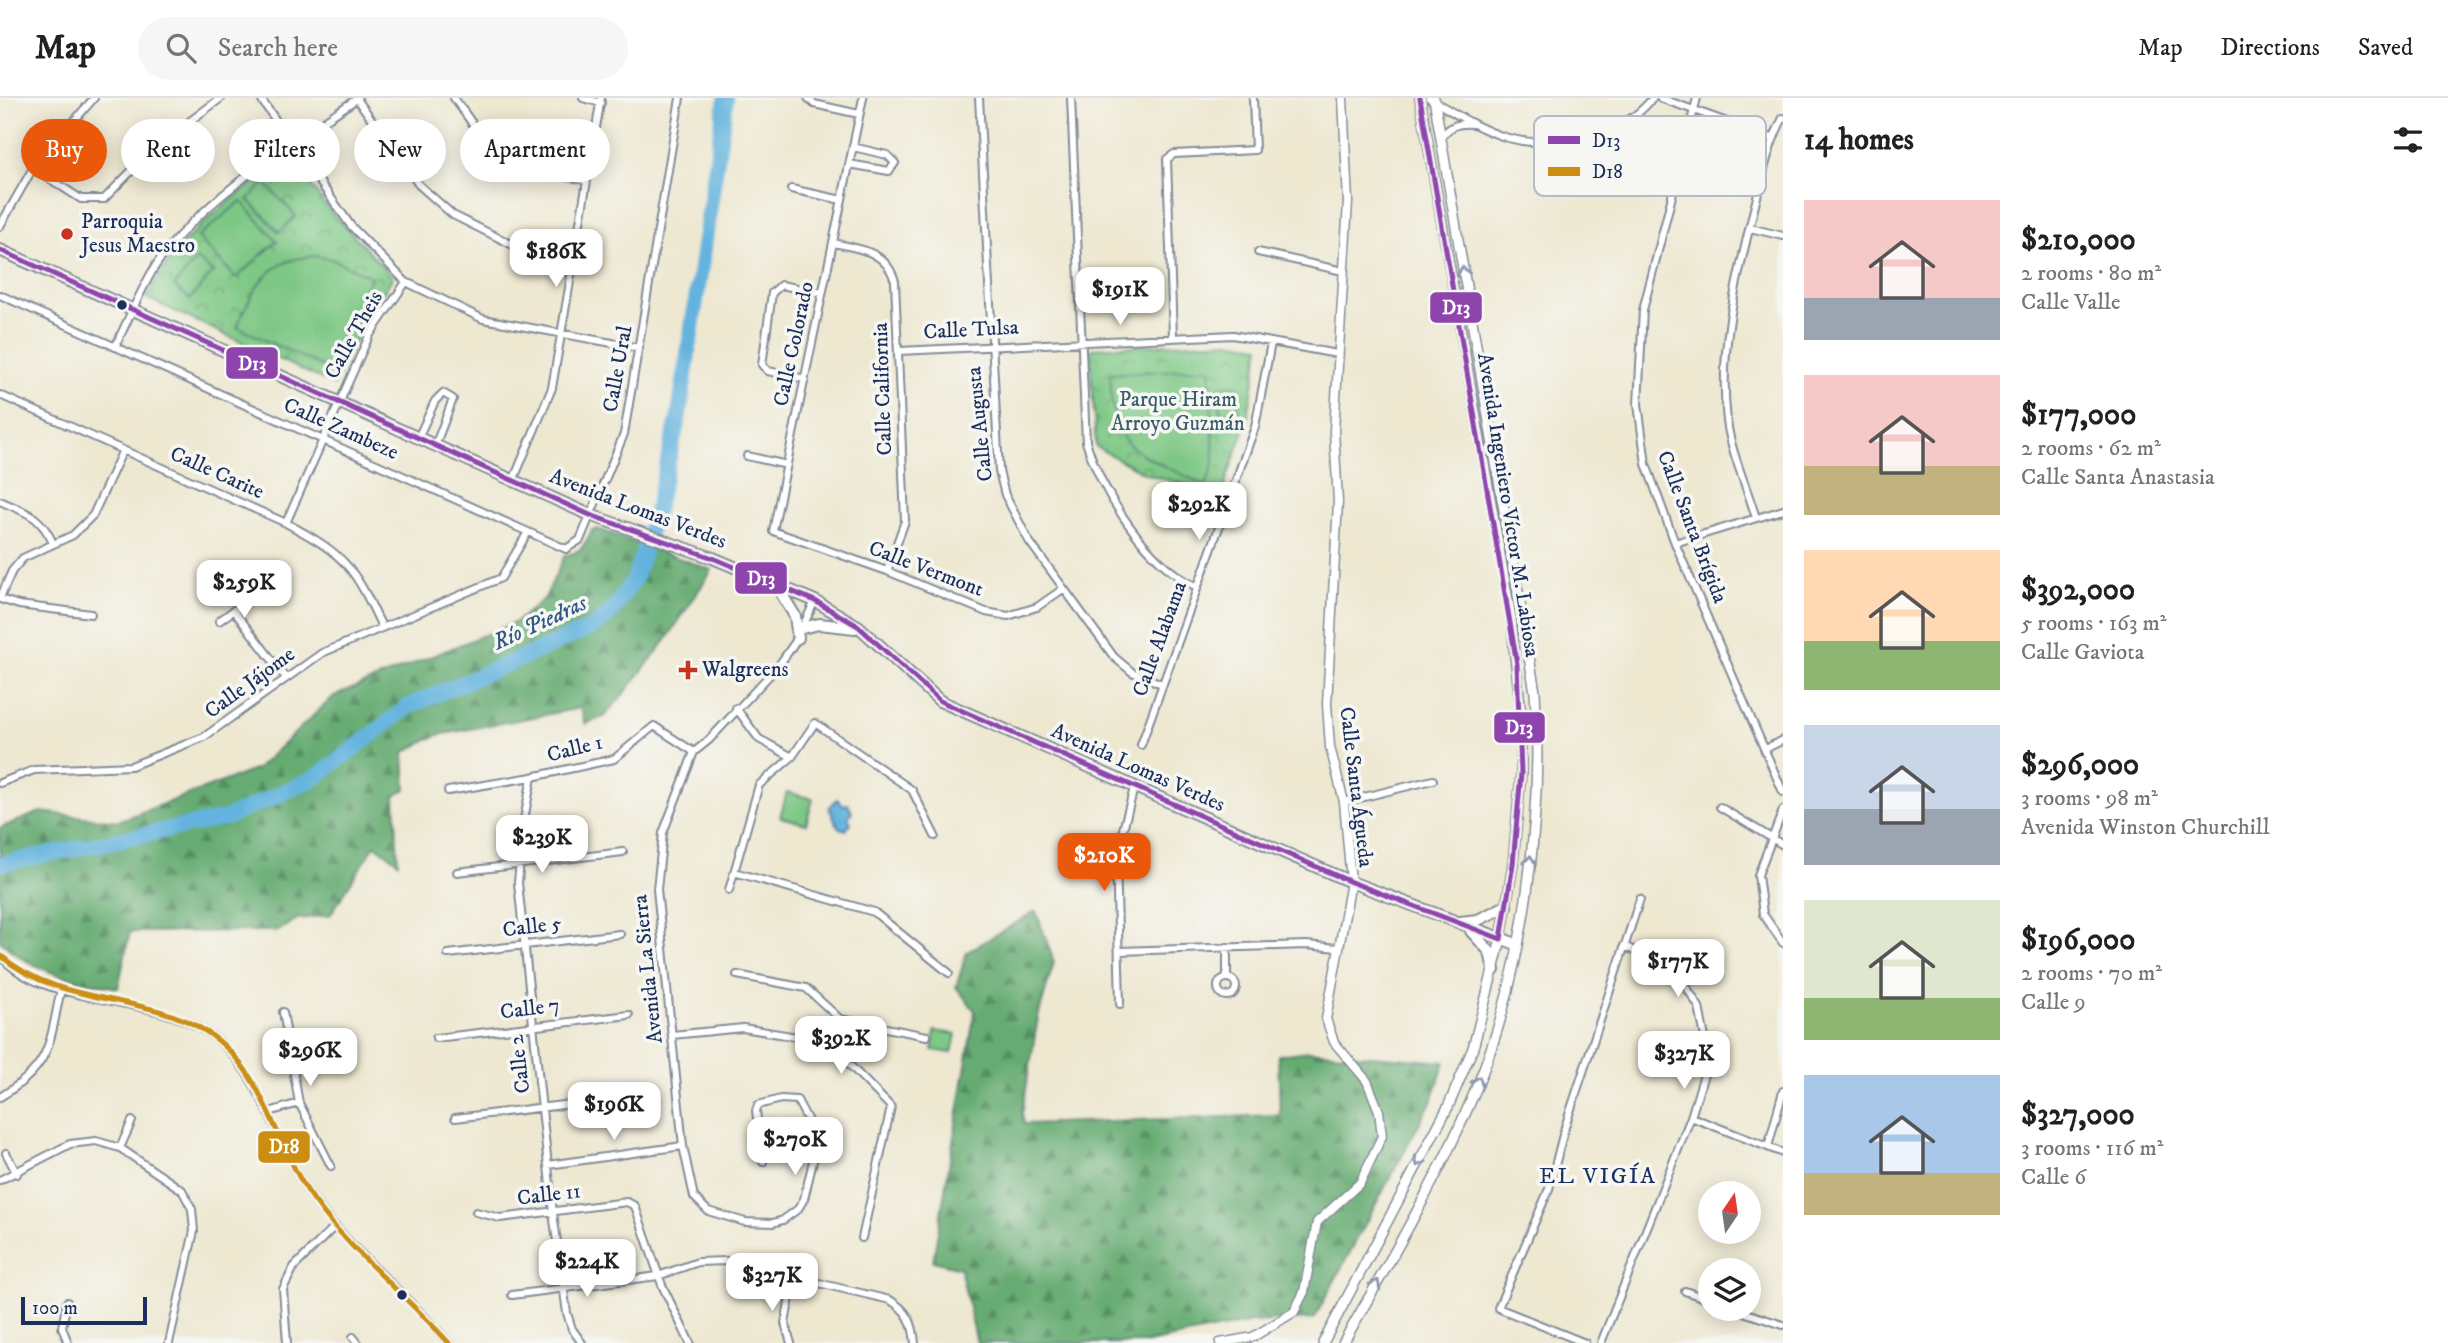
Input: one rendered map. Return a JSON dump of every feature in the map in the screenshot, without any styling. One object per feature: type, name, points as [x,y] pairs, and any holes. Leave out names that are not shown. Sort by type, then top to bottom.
[{"type":"main road","name":"Avenida Ingeniero Víctor M. Labiosa","points":[[1323,1343],[1461,1081],[1501,939],[1521,773],[1517,664],[1420,98]]},
{"type":"main road","name":"Avenida Ingeniero Víctor M. Labiosa","points":[[1343,1343],[1424,1193],[1478,1083],[1509,979],[1528,885],[1536,794],[1538,741],[1535,692],[1441,138],[1432,99]]},
{"type":"main road","name":"Avenida Lomas Verdes","points":[[0,250],[590,515],[686,548],[815,601],[863,630],[940,701],[1351,882],[1516,944]]},
{"type":"main road","points":[[774,583],[791,605],[800,633],[839,625],[863,630]]},
{"type":"main road","points":[[1460,923],[1478,920],[1506,906]]},
{"type":"main road","points":[[1460,923],[1483,941],[1490,952],[1494,970]]},
{"type":"street","points":[[76,119],[94,98]]},
{"type":"street","points":[[54,182],[81,200],[104,199],[154,148],[221,98]]},
{"type":"street","points":[[260,98],[275,119]]},
{"type":"street","points":[[327,119],[357,98],[419,185],[453,215],[519,248],[574,259]]},
{"type":"street","points":[[454,98],[469,119]]},
{"type":"street","points":[[583,98],[601,100],[598,119]]},
{"type":"street","name":"Calle Ural","points":[[584,530],[624,434],[680,98]]},
{"type":"street","points":[[808,98],[814,104],[859,114]]},
{"type":"street","name":"Calle Colorado","points":[[773,531],[863,98]]},
{"type":"street","name":"Calle Augusta","points":[[979,98],[990,346],[999,471],[1005,495],[1029,541],[1114,657],[1132,673],[1162,684]]},
{"type":"street","points":[[1071,98],[1086,442],[1096,473],[1153,556],[1176,578],[1197,587]]},
{"type":"street","points":[[1173,338],[1167,159],[1174,154],[1255,150],[1253,98]]},
{"type":"street","name":"Calle Santa Águeda","points":[[1220,1343],[1253,1337],[1294,1312],[1304,1292],[1317,1222],[1360,1183],[1382,1136],[1379,1111],[1367,1081],[1334,1042],[1326,1019],[1351,882],[1344,802],[1331,747],[1327,704],[1338,502],[1334,430],[1337,354],[1349,202],[1343,98]]},
{"type":"street","points":[[1637,116],[1653,98]]},
{"type":"street","points":[[1660,98],[1711,116]]},
{"type":"street","name":"Calle Santa Brígida","points":[[1690,116],[1697,98]]},
{"type":"street","points":[[1432,99],[1473,124],[1516,142],[1534,142]]},
{"type":"street","points":[[1766,163],[1772,138],[1783,118]]},
{"type":"street","points":[[1441,138],[1448,128],[1458,124],[1473,124]]},
{"type":"street","points":[[1766,136],[1772,138]]},
{"type":"street","points":[[849,164],[888,171],[895,163],[887,155],[853,147]]},
{"type":"street","points":[[0,226],[25,182]]},
{"type":"street","points":[[116,347],[156,265],[192,221],[243,182]]},
{"type":"street","points":[[319,182],[351,226],[406,282],[483,319],[562,336],[639,348]]},
{"type":"street","points":[[513,481],[552,388],[587,182]]},
{"type":"street","points":[[790,189],[842,200]]},
{"type":"street","name":"Calle Santa Brígida","points":[[1671,196],[1643,310],[1638,404],[1646,464],[1675,543],[1783,792]]},
{"type":"street","points":[[1756,518],[1727,424],[1723,373],[1726,340],[1758,196]]},
{"type":"street","points":[[1750,228],[1783,236]]},
{"type":"street","name":"Calle California","points":[[833,243],[875,253],[891,267],[895,281],[905,521],[887,571]]},
{"type":"street","points":[[1258,253],[1343,271]]},
{"type":"street","name":"Calle Theis","points":[[286,523],[369,336],[406,282]]},
{"type":"street","points":[[805,379],[768,371],[762,365],[772,293],[781,285],[822,293]]},
{"type":"street","name":"Calle Zambeze","points":[[0,295],[566,549],[580,540],[584,530]]},
{"type":"street","name":"Calle Tulsa","points":[[899,351],[1233,335],[1337,354]]},
{"type":"street","name":"Calle Alabama","points":[[1141,745],[1255,427],[1271,343]]},
{"type":"street","points":[[418,438],[435,401],[443,393],[449,394],[453,399],[452,407],[435,446]]},
{"type":"street","name":"Calle Carite","points":[[0,394],[286,523],[326,544],[360,579],[382,627]]},
{"type":"street","points":[[91,614],[19,605],[0,598],[12,571],[23,558],[73,535],[93,515],[123,450]]},
{"type":"street","points":[[747,456],[786,465]]},
{"type":"street","points":[[0,501],[34,516],[44,524],[52,543]]},
{"type":"street","points":[[1675,543],[1783,510]]},
{"type":"street","name":"Calle Vermont","points":[[773,531],[887,571],[986,612],[1008,616],[1037,607],[1063,589]]},
{"type":"street","name":"Calle Jájome","points":[[0,783],[34,770],[131,766],[153,760],[204,737],[322,653],[501,578],[528,532]]},
{"type":"street","points":[[219,621],[252,597]]},
{"type":"street","name":"Avenida La Sierra","points":[[763,1162],[756,1111],[758,1105],[781,1099],[797,1100],[818,1140],[804,1199],[792,1215],[773,1223],[761,1223],[708,1211],[694,1197],[683,1146],[657,888],[663,833],[694,752],[709,740],[779,665],[800,633],[815,601]]},
{"type":"street","points":[[234,611],[286,678]]},
{"type":"street","points":[[736,708],[759,739],[792,757]]},
{"type":"street","points":[[729,890],[759,785],[792,757],[815,723],[912,790],[935,836]]},
{"type":"street","name":"Calle 1","points":[[448,791],[532,777],[614,759],[654,726],[694,752]]},
{"type":"street","points":[[1765,749],[1783,740]]},
{"type":"street","name":"Calle 2","points":[[532,777],[519,864],[523,946],[563,1288],[572,1329],[582,1343]]},
{"type":"street","points":[[1344,802],[1433,780]]},
{"type":"street","points":[[1120,1004],[1116,856],[1134,788]]},
{"type":"street","points":[[1720,807],[1783,845]]},
{"type":"street","points":[[1783,810],[1758,875],[1763,914],[1783,943]]},
{"type":"street","points":[[457,872],[623,852]]},
{"type":"street","points":[[734,872],[874,912],[949,974]]},
{"type":"street","points":[[1585,1343],[1498,1308],[1549,1189],[1565,1127],[1640,899]]},
{"type":"street","name":"Calle 5","points":[[448,954],[621,934]]},
{"type":"street","points":[[1120,951],[1306,945],[1338,948]]},
{"type":"street","points":[[1601,1343],[1691,1117],[1709,1058],[1699,1007],[1682,980],[1664,965],[1624,946]]},
{"type":"street","points":[[1227,947],[1227,978]]},
{"type":"street","points":[[1,960],[31,979],[61,989],[168,1013],[196,1025],[238,1061],[269,1112],[304,1185],[335,1227],[449,1343]]},
{"type":"street","points":[[737,975],[806,988],[840,1019],[927,1036]]},
{"type":"street","points":[[0,1097],[39,1069],[48,1048],[61,989]]},
{"type":"street","points":[[283,1012],[299,1103],[331,1166]]},
{"type":"street","name":"Calle 7","points":[[436,1038],[629,1015]]},
{"type":"street","points":[[832,1047],[840,1019]]},
{"type":"street","points":[[672,1035],[743,1028],[810,1039],[832,1047],[891,1107],[862,1238]]},
{"type":"street","points":[[1768,1147],[1783,1091]]},
{"type":"street","points":[[454,1118],[638,1096]]},
{"type":"street","points":[[269,1112],[299,1103]]},
{"type":"street","points":[[1691,1117],[1783,1153]]},
{"type":"street","points":[[120,1148],[132,1121]]},
{"type":"street","points":[[0,1180],[17,1174],[70,1144],[96,1141],[120,1148],[183,1190],[192,1209],[194,1231],[169,1343]]},
{"type":"street","points":[[548,1165],[683,1146]]},
{"type":"street","points":[[6,1153],[17,1174]]},
{"type":"street","name":"Calle 11","points":[[476,1212],[500,1218],[627,1202],[639,1212],[658,1276]]},
{"type":"street","points":[[287,1343],[283,1289],[294,1267],[335,1227]]},
{"type":"street","points":[[512,1295],[658,1276],[709,1260],[726,1261],[890,1300],[901,1307],[913,1323],[915,1343]]},
{"type":"street","points":[[658,1276],[690,1343]]},
{"type":"street","points":[[791,1343],[785,1323],[794,1277]]},
{"type":"street","points":[[1685,1291],[1698,1296]]},
{"type":"street","points":[[67,1302],[62,1327],[68,1343]]},
{"type":"street","points":[[1761,1318],[1783,1325]]},
{"type":"green space","points":[[254,182],[309,182],[325,205],[393,277],[363,324],[334,385],[146,298],[175,253],[228,202]]},
{"type":"green space","points":[[265,183],[296,216],[279,232],[248,199]]},
{"type":"green space","points":[[241,201],[277,241],[236,278],[198,237]]},
{"type":"green space","points":[[316,256],[334,260],[371,277],[332,366],[325,368],[237,327],[264,277],[285,263]]},
{"type":"green space","points":[[197,259],[213,272],[190,299],[174,286]]},
{"type":"green space","name":"Parque Hiram Arroyo Guzmán","points":[[1229,341],[1260,346],[1247,422],[1221,495],[1144,473],[1096,447],[1090,352],[1094,348]]},
{"type":"green space","points":[[1210,368],[1214,462],[1206,486],[1150,459],[1124,439],[1115,416],[1110,374]]},
{"type":"green space","points":[[1219,386],[1237,386],[1239,419],[1221,420]]},
{"type":"green space","points":[[598,529],[712,570],[667,639],[604,717],[585,724],[581,708],[438,735],[404,752],[406,789],[395,796],[398,862],[375,845],[330,915],[297,919],[278,931],[130,932],[118,988],[55,974],[27,961],[0,941],[0,828],[40,812],[118,821],[257,769],[334,696],[516,622],[545,598],[565,555],[579,550],[592,530]]},
{"type":"green space","points":[[787,792],[813,799],[806,824],[780,817]]},
{"type":"green space","points":[[1036,911],[1054,962],[1038,1017],[1022,1113],[1024,1124],[1280,1115],[1278,1055],[1308,1051],[1445,1062],[1433,1098],[1314,1319],[1252,1322],[1147,1343],[977,1343],[960,1268],[933,1261],[975,1011],[956,987],[967,952]]},
{"type":"green space","points":[[935,1031],[956,1034],[952,1053],[932,1050]]},
{"type":"water","points":[[837,799],[843,805],[848,804],[852,812],[848,817],[851,823],[846,830],[839,828],[829,808]]},
{"type":"waterway","name":"Río Piedras","points":[[0,864],[226,818],[315,778],[409,706],[591,628],[609,615],[635,578],[657,507],[679,415],[726,98]]},
{"type":"transit line","name":"D13","points":[[1420,98],[1517,664],[1521,773],[1513,864],[1501,939]]},
{"type":"transit line","name":"D13","points":[[0,250],[590,515],[713,558],[815,601],[858,626],[940,701],[1351,882],[1501,939]]},
{"type":"transit line","name":"D18","points":[[0,955],[26,973],[53,985],[168,1014],[194,1025],[219,1041],[234,1056],[258,1091],[295,1169],[320,1209],[355,1249],[449,1343]]},
{"type":"place","name":"Parroquia Jesus Maestro","points":[[67,234]]},
{"type":"place","name":"Walgreens","points":[[688,670]]},
{"type":"district","name":"EL VIGÍA","points":[[1598,1176]]}]
